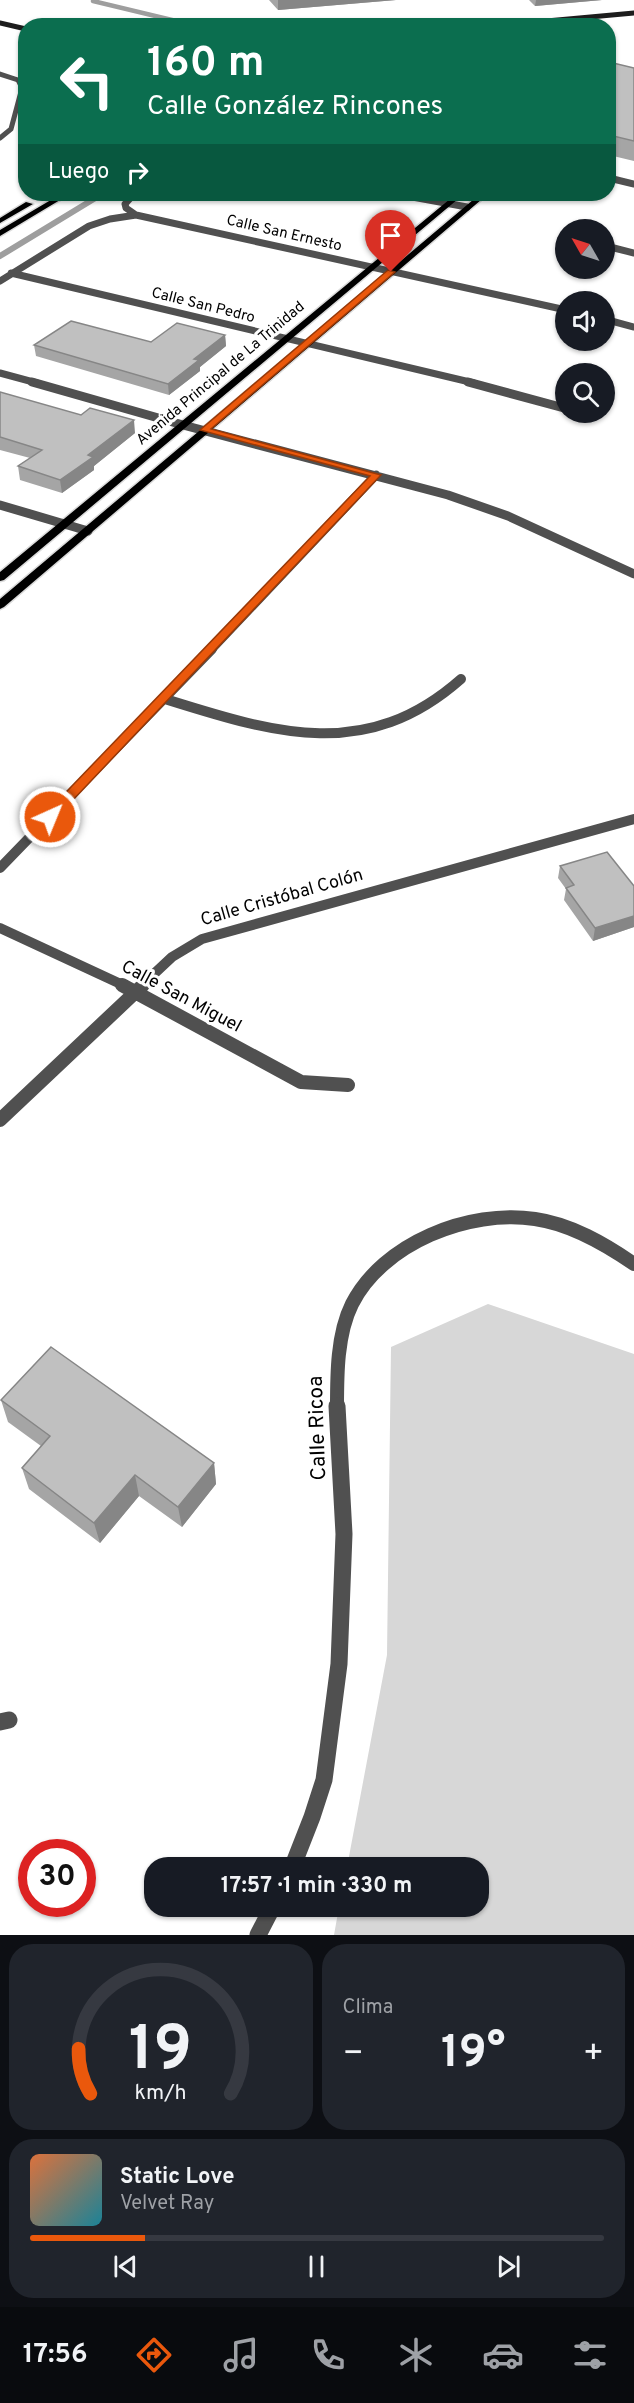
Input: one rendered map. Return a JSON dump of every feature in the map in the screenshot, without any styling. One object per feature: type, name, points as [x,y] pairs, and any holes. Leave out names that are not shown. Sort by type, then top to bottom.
[{"type":"main road","points":[[579,18],[634,13]]},
{"type":"main road","points":[[0,23],[18,27]]},
{"type":"main road","points":[[0,221],[34,201]]},
{"type":"main road","points":[[0,234],[54,201]]},
{"type":"main road","name":"Avenida Principal de La Trinidad","points":[[0,578],[451,201]]},
{"type":"main road","name":"Avenida Principal de La Trinidad","points":[[0,605],[475,201]]},
{"type":"street","points":[[0,74],[18,80]]},
{"type":"street","points":[[0,138],[11,129],[18,103]]},
{"type":"street","points":[[616,180],[634,184]]},
{"type":"street","points":[[128,201],[125,204],[126,208],[136,215]]},
{"type":"street","points":[[432,201],[467,207]]},
{"type":"street","points":[[0,281],[88,226],[110,219],[136,215]]},
{"type":"street","name":"Calle San Ernesto","points":[[136,215],[555,308]]},
{"type":"street","points":[[615,248],[634,253]]},
{"type":"street","name":"Calle San Pedro","points":[[11,273],[555,406]]},
{"type":"street","points":[[615,322],[634,327]]},
{"type":"street","points":[[0,373],[183,425],[448,495],[508,516],[634,574]]},
{"type":"street","points":[[0,868],[165,699],[376,475]]},
{"type":"street","points":[[0,505],[88,531]]},
{"type":"street","points":[[165,699],[274,730],[308,736],[344,734],[386,726],[432,703],[461,679]]},
{"type":"street","name":"Calle Cristóbal Colón","points":[[0,1120],[172,957],[202,939],[633,820]]},
{"type":"street","name":"Calle San Miguel","points":[[0,928],[137,992],[301,1082],[348,1085]]},
{"type":"street","name":"Calle Ricoa","points":[[296,1857],[319,1798],[341,1653],[345,1507],[339,1458],[338,1370],[343,1333],[351,1306],[363,1284],[384,1262],[414,1244],[473,1222],[508,1217],[534,1219],[563,1226],[634,1264]]},
{"type":"street","points":[[258,1935],[267,1917]]},
{"type":"shaded area","points":[[488,1304],[634,1354],[634,1935],[334,1935],[337,1917],[489,1917],[489,1857],[349,1857],[387,1655],[391,1347]]},
{"type":"building","points":[[616,64],[634,68],[634,141],[616,137]]},
{"type":"building","points":[[71,321],[151,342],[177,323],[225,335],[194,359],[199,360],[168,384],[34,345]]},
{"type":"building","points":[[0,392],[81,415],[90,408],[134,420],[88,455],[93,457],[60,480],[18,466],[42,450],[0,437]]},
{"type":"building","points":[[607,852],[634,886],[634,916],[595,928],[566,888],[574,885],[560,866]]},
{"type":"building","points":[[51,1347],[214,1463],[178,1507],[135,1475],[94,1523],[22,1468],[50,1436],[1,1400]]},
{"type":"waterway","points":[[93,1],[164,18]]},
{"type":"waterway","points":[[0,256],[90,201]]},
{"type":"route","points":[[50,817],[308,549],[376,475],[204,430],[391,272]]}]
